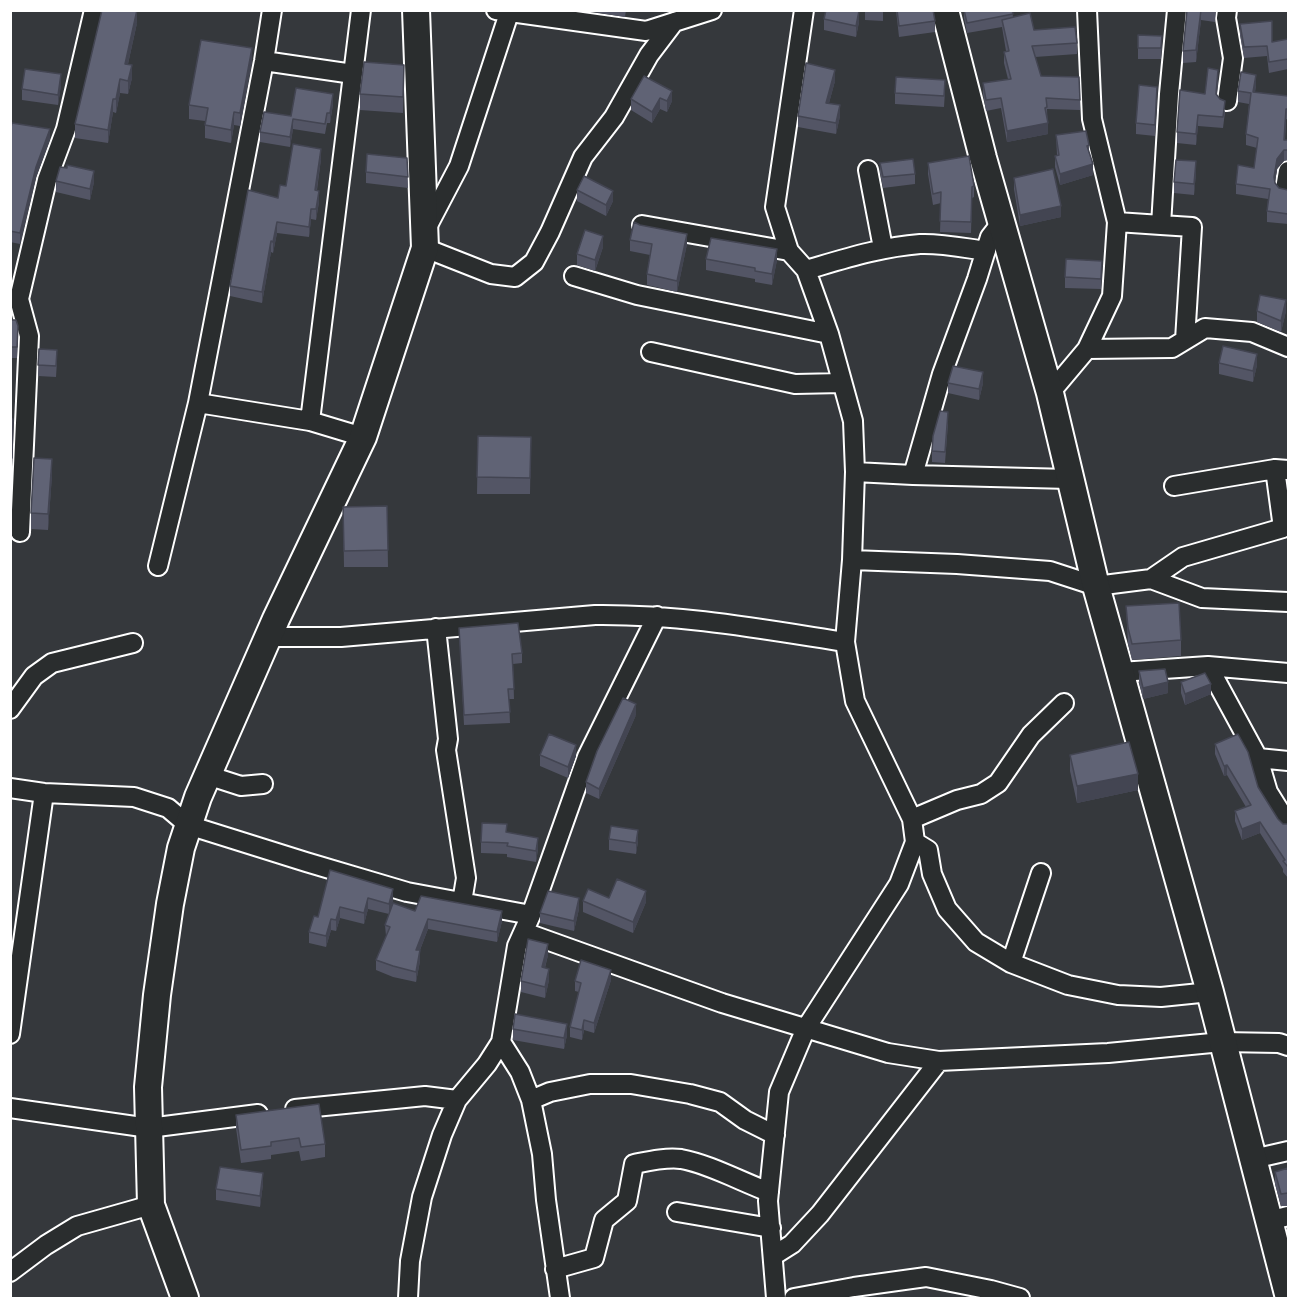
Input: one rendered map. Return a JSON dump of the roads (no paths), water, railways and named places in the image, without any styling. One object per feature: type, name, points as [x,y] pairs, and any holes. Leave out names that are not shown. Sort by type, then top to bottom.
[{"type":"main road","points":[[185,1299],[151,1205],[147,1087],[157,995],[172,893],[181,848],[207,775],[268,637],[363,437],[425,240],[416,10]]},
{"type":"main road","points":[[945,10],[1001,223],[1050,393],[1096,586],[1210,992],[1253,1159],[1279,1219],[1288,1289]]},
{"type":"street","points":[[20,531],[29,336],[19,298],[47,180],[66,129],[94,10]]},
{"type":"street","points":[[158,566],[198,403],[272,10]]},
{"type":"street","points":[[310,421],[361,10]]},
{"type":"street","points":[[674,22],[649,56],[614,117],[584,157],[534,262],[515,277],[491,274],[425,240],[459,166],[505,11],[553,14],[646,31],[674,22],[712,10]]},
{"type":"street","points":[[776,1299],[769,1192],[779,1092],[806,1028],[899,884],[915,842],[912,819],[855,700],[845,642],[852,560],[855,472],[853,421],[829,334],[806,270],[789,251],[775,207],[804,10]]},
{"type":"street","points":[[1050,393],[1087,349],[1112,296],[1117,222],[1092,119],[1087,10]]},
{"type":"street","points":[[1161,225],[1177,10]]},
{"type":"street","points":[[1227,10],[1226,18],[1233,58],[1227,101]]},
{"type":"street","points":[[264,60],[353,74]]},
{"type":"street","points":[[868,170],[883,248]]},
{"type":"street","points":[[1288,171],[1285,189],[1288,189]]},
{"type":"street","points":[[1117,222],[1192,227],[1185,340]]},
{"type":"street","points":[[914,476],[942,374],[990,237],[1001,223]]},
{"type":"street","points":[[642,225],[789,251]]},
{"type":"street","points":[[806,270],[883,248],[922,244],[957,246],[986,251]]},
{"type":"street","points":[[574,276],[637,295],[829,334]]},
{"type":"street","points":[[1087,349],[1172,348],[1204,328],[1252,332],[1288,347]]},
{"type":"street","points":[[651,352],[795,384],[842,382]]},
{"type":"street","points":[[198,403],[310,421],[363,437]]},
{"type":"street","points":[[852,560],[957,564],[1050,571],[1096,586],[1151,579],[1183,557],[1286,529],[1282,470],[1174,486]]},
{"type":"street","points":[[855,472],[914,476],[1069,479]]},
{"type":"street","points":[[1151,579],[1202,598],[1288,602]]},
{"type":"street","points":[[268,637],[341,637],[595,615],[710,620],[845,642]]},
{"type":"street","points":[[408,1299],[410,1261],[423,1197],[442,1135],[457,1100],[487,1064],[501,1042],[518,946],[587,757],[657,616]]},
{"type":"street","points":[[436,628],[448,739],[446,750],[466,878],[462,902]]},
{"type":"street","points":[[10,709],[34,676],[52,663],[133,643]]},
{"type":"street","points":[[1120,672],[1208,666],[1288,673]]},
{"type":"street","points":[[1208,666],[1258,758],[1268,792],[1288,824]]},
{"type":"street","points":[[912,819],[957,800],[981,794],[998,783],[1031,735],[1064,703]]},
{"type":"street","points":[[1258,758],[1288,761]]},
{"type":"street","points":[[207,775],[241,786],[263,784]]},
{"type":"street","points":[[10,788],[44,793],[134,797],[168,808],[188,825],[407,892],[531,915]]},
{"type":"street","points":[[10,1034],[44,793]]},
{"type":"street","points":[[915,842],[928,850],[932,873],[947,909],[976,942],[1011,963],[1068,986],[1118,995],[1161,997],[1210,992]]},
{"type":"street","points":[[1011,963],[1041,873]]},
{"type":"street","points":[[524,932],[722,1003],[888,1053],[939,1061],[1108,1053],[1222,1042],[1279,1043],[1288,1046]]},
{"type":"street","points":[[501,1042],[520,1072],[531,1100],[542,1154],[560,1299]]},
{"type":"street","points":[[773,1256],[792,1245],[820,1214],[939,1061]]},
{"type":"street","points":[[531,1100],[550,1092],[590,1084],[631,1084],[690,1094],[720,1102],[745,1120],[775,1135]]},
{"type":"street","points":[[10,1108],[149,1128],[334,1104],[425,1096],[457,1100]]},
{"type":"street","points":[[1253,1159],[1288,1151]]},
{"type":"street","points":[[555,1269],[594,1258],[604,1220],[627,1201],[634,1164],[680,1159],[702,1165],[769,1192]]},
{"type":"street","points":[[10,1272],[46,1245],[77,1226],[151,1205]]},
{"type":"street","points":[[677,1212],[771,1228]]},
{"type":"street","points":[[794,1299],[854,1287],[926,1277],[973,1293],[1020,1299]]}]
